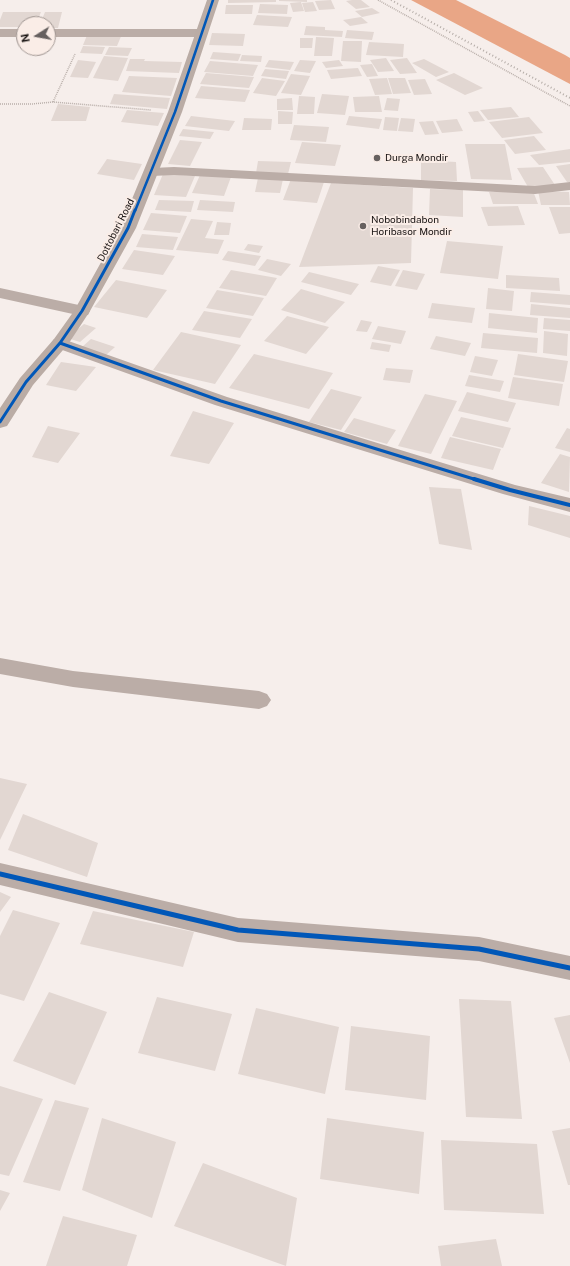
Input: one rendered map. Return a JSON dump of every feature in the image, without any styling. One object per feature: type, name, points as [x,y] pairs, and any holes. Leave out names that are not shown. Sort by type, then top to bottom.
[{"type":"street","name":"Dottobari Road","points":[[0,422],[26,382],[60,343],[82,311],[128,228],[152,172],[175,112],[213,0]]},
{"type":"street","points":[[0,33],[16,33]]},
{"type":"street","points":[[56,33],[202,33]]},
{"type":"street","points":[[152,172],[174,171],[535,190],[570,186]]},
{"type":"street","points":[[0,293],[82,311]]},
{"type":"street","points":[[60,343],[221,401],[510,490],[570,505]]},
{"type":"street","points":[[0,666],[73,679],[259,700]]},
{"type":"street","points":[[0,874],[238,930],[479,949],[570,968]]},
{"type":"path","points":[[378,0],[570,106]]},
{"type":"path","points":[[53,102],[85,32]]},
{"type":"path","points":[[0,104],[32,104],[53,102],[175,112]]},
{"type":"shaded area","points":[[411,0],[456,0],[565,55],[570,58],[570,84]]},
{"type":"building","points":[[228,0],[276,0],[276,2],[228,3]]},
{"type":"building","points":[[307,0],[307,2],[279,1]]},
{"type":"building","points":[[331,0],[335,9],[319,10],[315,1]]},
{"type":"building","points":[[361,0],[370,7],[356,9],[346,1]]},
{"type":"building","points":[[301,2],[304,11],[293,12],[290,3]]},
{"type":"building","points":[[313,2],[317,11],[305,12],[302,3]]},
{"type":"building","points":[[260,4],[288,5],[287,14],[258,13]]},
{"type":"building","points":[[226,5],[253,5],[252,14],[225,14]]},
{"type":"building","points":[[372,8],[380,13],[362,17],[355,11]]},
{"type":"building","points":[[3,12],[41,12],[39,16],[16,16],[16,27],[0,27],[0,20]]},
{"type":"building","points":[[45,12],[62,12],[58,28],[56,28],[56,16],[43,16]]},
{"type":"building","points":[[257,15],[292,17],[288,27],[253,25]]},
{"type":"building","points":[[361,17],[368,23],[350,26],[343,20]]},
{"type":"building","points":[[306,26],[325,27],[325,30],[343,31],[342,37],[304,35]]},
{"type":"building","points":[[347,30],[374,32],[372,40],[345,38]]},
{"type":"building","points":[[88,33],[122,34],[117,46],[83,45]]},
{"type":"building","points":[[212,33],[245,34],[243,46],[209,45]]},
{"type":"building","points":[[316,37],[334,38],[332,56],[314,56]]},
{"type":"building","points":[[300,38],[313,38],[312,48],[300,48]]},
{"type":"building","points":[[343,41],[362,41],[361,62],[341,61]]},
{"type":"building","points":[[369,42],[404,44],[403,57],[366,55]]},
{"type":"building","points":[[83,46],[105,47],[102,54],[80,53]]},
{"type":"building","points":[[109,47],[132,48],[128,56],[105,55]]},
{"type":"building","points":[[213,52],[241,54],[238,61],[210,59]]},
{"type":"building","points":[[242,55],[262,56],[261,62],[240,61]]},
{"type":"building","points":[[104,56],[128,58],[118,81],[93,78]]},
{"type":"building","points":[[386,58],[394,71],[378,72],[370,60]]},
{"type":"building","points":[[407,58],[417,73],[400,74],[390,60]]},
{"type":"building","points":[[130,59],[182,62],[179,73],[126,71]]},
{"type":"building","points":[[424,59],[449,72],[436,77],[412,63]]},
{"type":"building","points":[[78,60],[96,62],[88,78],[70,77]]},
{"type":"building","points":[[269,60],[294,62],[290,70],[265,67]]},
{"type":"building","points":[[300,60],[316,61],[310,73],[294,71]]},
{"type":"building","points":[[339,60],[343,66],[326,68],[322,62]]},
{"type":"building","points":[[210,61],[258,65],[253,76],[204,72]]},
{"type":"building","points":[[372,64],[378,76],[367,77],[360,65]]},
{"type":"building","points":[[358,68],[362,76],[331,79],[327,70]]},
{"type":"building","points":[[265,69],[289,71],[286,79],[261,76]]},
{"type":"building","points":[[206,73],[254,77],[249,88],[200,84]]},
{"type":"building","points":[[454,73],[483,88],[465,95],[436,80]]},
{"type":"building","points":[[291,74],[310,76],[301,95],[281,93]]},
{"type":"building","points":[[129,76],[177,78],[171,96],[122,92]]},
{"type":"building","points":[[262,78],[285,81],[276,96],[253,93]]},
{"type":"building","points":[[387,78],[392,94],[375,95],[369,79]]},
{"type":"building","points":[[388,78],[405,78],[411,93],[393,94]]},
{"type":"building","points":[[425,79],[432,94],[414,95],[408,80]]},
{"type":"building","points":[[201,86],[250,90],[245,102],[195,98]]},
{"type":"building","points":[[114,94],[170,98],[167,109],[110,104]]},
{"type":"building","points":[[322,94],[349,96],[345,115],[317,113]]},
{"type":"building","points":[[299,96],[315,97],[314,114],[297,114]]},
{"type":"building","points":[[379,96],[382,112],[355,112],[353,97]]},
{"type":"building","points":[[292,98],[293,110],[277,110],[277,99]]},
{"type":"building","points":[[387,98],[400,99],[398,111],[384,110]]},
{"type":"building","points":[[58,104],[90,107],[86,121],[51,121]]},
{"type":"building","points":[[511,107],[519,117],[488,120],[480,110]]},
{"type":"building","points":[[127,110],[164,113],[158,126],[121,122]]},
{"type":"building","points":[[278,111],[293,112],[292,124],[278,124]]},
{"type":"building","points":[[478,111],[485,121],[474,122],[468,112]]},
{"type":"building","points":[[191,116],[235,121],[229,131],[185,126]]},
{"type":"building","points":[[349,116],[382,119],[379,129],[346,125]]},
{"type":"building","points":[[385,117],[399,118],[397,131],[383,130]]},
{"type":"building","points":[[529,117],[543,133],[502,138],[489,122]]},
{"type":"building","points":[[244,118],[272,119],[271,130],[242,130]]},
{"type":"building","points":[[401,118],[415,119],[413,132],[398,131]]},
{"type":"building","points":[[457,119],[463,131],[442,133],[436,121]]},
{"type":"building","points":[[433,121],[439,134],[425,135],[419,122]]},
{"type":"building","points":[[294,125],[329,127],[326,142],[290,140]]},
{"type":"building","points":[[183,129],[214,132],[210,139],[179,136]]},
{"type":"building","points":[[534,136],[546,150],[515,154],[504,140]]},
{"type":"building","points":[[180,140],[202,142],[190,166],[168,164]]},
{"type":"building","points":[[302,142],[341,145],[335,166],[295,163]]},
{"type":"building","points":[[465,144],[505,144],[512,180],[471,179]]},
{"type":"building","points":[[570,149],[570,162],[539,165],[530,155]]},
{"type":"building","points":[[107,159],[142,164],[134,180],[97,174]]},
{"type":"building","points":[[421,160],[456,162],[457,181],[421,180]]},
{"type":"building","points":[[258,161],[291,162],[288,174],[256,173]]},
{"type":"building","points":[[570,164],[570,182],[567,182],[556,166]]},
{"type":"building","points":[[543,167],[555,185],[528,187],[517,168]]},
{"type":"building","points":[[163,174],[195,176],[186,197],[154,195]]},
{"type":"building","points":[[200,175],[231,177],[224,196],[192,193]]},
{"type":"building","points":[[258,178],[283,179],[280,193],[255,192]]},
{"type":"building","points":[[291,179],[324,182],[317,203],[283,200]]},
{"type":"building","name":"Nobobindabon Horibasor Mondir","points":[[331,183],[413,188],[411,263],[299,267]]},
{"type":"building","points":[[430,189],[463,190],[463,217],[429,215]]},
{"type":"building","points":[[533,191],[538,204],[493,204],[489,192]]},
{"type":"building","points":[[538,191],[569,192],[570,205],[541,205]]},
{"type":"building","points":[[159,200],[194,201],[191,212],[155,210]]},
{"type":"building","points":[[200,200],[235,202],[233,212],[197,210]]},
{"type":"building","points":[[518,206],[525,225],[488,226],[481,207]]},
{"type":"building","points":[[549,207],[570,207],[570,233],[559,234]]},
{"type":"building","points":[[151,213],[187,216],[180,233],[143,230]]},
{"type":"building","points":[[191,219],[213,221],[205,238],[224,240],[218,254],[176,250]]},
{"type":"building","points":[[217,222],[231,223],[229,235],[214,235]]},
{"type":"building","points":[[142,234],[178,237],[173,250],[136,247]]},
{"type":"building","points":[[447,241],[503,246],[498,279],[440,273]]},
{"type":"building","points":[[248,244],[263,246],[259,253],[244,250]]},
{"type":"building","points":[[134,250],[175,256],[163,275],[122,269]]},
{"type":"building","points":[[228,251],[261,256],[255,266],[222,260]]},
{"type":"building","points":[[267,259],[291,264],[281,276],[258,270]]},
{"type":"building","points":[[378,266],[400,270],[391,286],[370,282]]},
{"type":"building","points":[[231,270],[277,278],[266,296],[219,288]]},
{"type":"building","points":[[403,270],[425,274],[417,290],[395,286]]},
{"type":"building","points":[[309,272],[359,284],[351,295],[301,282]]},
{"type":"building","points":[[506,275],[559,278],[560,291],[506,288]]},
{"type":"building","points":[[116,280],[167,290],[147,318],[94,307]]},
{"type":"building","points":[[488,288],[514,291],[512,311],[486,309]]},
{"type":"building","points":[[301,289],[345,302],[325,323],[281,310]]},
{"type":"building","points":[[217,290],[264,298],[253,316],[206,308]]},
{"type":"building","points":[[531,292],[570,295],[570,305],[530,302]]},
{"type":"building","points":[[432,303],[475,308],[472,323],[428,318]]},
{"type":"building","points":[[531,304],[570,308],[570,318],[530,315]]},
{"type":"building","points":[[204,311],[252,319],[240,338],[192,330]]},
{"type":"building","points":[[489,313],[538,318],[537,333],[488,328]]},
{"type":"building","points":[[287,316],[329,327],[306,354],[264,341]]},
{"type":"building","points":[[544,318],[570,320],[570,331],[543,329]]},
{"type":"building","points":[[361,320],[372,322],[367,332],[356,331]]},
{"type":"building","points":[[84,324],[96,328],[80,342],[67,338]]},
{"type":"building","points":[[378,326],[406,331],[401,344],[372,339]]},
{"type":"building","points":[[544,331],[568,334],[567,356],[543,353]]},
{"type":"building","points":[[181,332],[241,345],[215,384],[153,370]]},
{"type":"building","points":[[483,333],[538,338],[537,353],[481,348]]},
{"type":"building","points":[[436,336],[471,343],[465,356],[430,349]]},
{"type":"building","points":[[91,339],[115,347],[106,355],[82,347]]},
{"type":"building","points":[[372,342],[391,345],[389,352],[370,349]]},
{"type":"building","points":[[254,354],[333,373],[309,409],[229,388]]},
{"type":"building","points":[[518,354],[568,361],[564,382],[514,375]]},
{"type":"building","points":[[475,356],[498,360],[492,376],[470,372]]},
{"type":"building","points":[[61,362],[96,367],[76,391],[46,385]]},
{"type":"building","points":[[386,368],[413,370],[410,383],[383,380]]},
{"type":"building","points":[[469,375],[504,381],[500,392],[465,386]]},
{"type":"building","points":[[513,377],[563,384],[559,406],[508,398]]},
{"type":"building","points":[[331,389],[362,397],[341,430],[309,422]]},
{"type":"building","points":[[467,392],[516,403],[508,422],[458,411]]},
{"type":"building","points":[[425,394],[457,401],[431,454],[398,446]]},
{"type":"building","points":[[193,411],[234,423],[209,464],[170,456]]},
{"type":"building","points":[[461,417],[511,428],[503,448],[452,436]]},
{"type":"building","points":[[354,418],[396,430],[387,444],[344,432]]},
{"type":"building","points":[[48,426],[80,433],[58,463],[32,457]]},
{"type":"building","points":[[567,428],[570,429],[570,452],[555,448]]},
{"type":"building","points":[[450,437],[501,449],[493,470],[441,458]]},
{"type":"building","points":[[560,454],[570,457],[569,492],[541,483]]},
{"type":"building","points":[[429,487],[461,489],[472,550],[439,544]]},
{"type":"building","points":[[529,506],[570,516],[570,538],[528,525]]},
{"type":"building","points":[[0,778],[27,784],[0,840]]},
{"type":"building","points":[[23,814],[98,843],[87,877],[8,850]]},
{"type":"building","points":[[0,892],[11,897],[0,912]]},
{"type":"building","points":[[13,910],[60,923],[24,1001],[0,994],[0,936]]},
{"type":"building","points":[[93,911],[194,932],[183,967],[80,944]]},
{"type":"building","points":[[49,992],[107,1012],[75,1085],[13,1061]]},
{"type":"building","points":[[157,997],[232,1014],[215,1071],[138,1053]]},
{"type":"building","points":[[459,999],[511,1001],[522,1119],[466,1117]]},
{"type":"building","points":[[256,1008],[339,1027],[325,1094],[238,1074]]},
{"type":"building","points":[[570,1015],[570,1063],[554,1018]]},
{"type":"building","points":[[351,1026],[430,1036],[426,1100],[345,1090]]},
{"type":"building","points":[[0,1086],[43,1099],[9,1176],[0,1174]]},
{"type":"building","points":[[55,1100],[89,1108],[60,1191],[23,1182]]},
{"type":"building","points":[[102,1118],[176,1142],[152,1218],[82,1190]]},
{"type":"building","points":[[327,1118],[424,1132],[419,1194],[320,1179]]},
{"type":"building","points":[[570,1128],[570,1185],[568,1185],[552,1131]]},
{"type":"building","points":[[441,1140],[537,1144],[544,1214],[444,1210]]},
{"type":"building","points":[[203,1163],[297,1198],[286,1266],[174,1226]]},
{"type":"building","points":[[0,1190],[10,1193],[0,1211]]},
{"type":"building","points":[[63,1216],[137,1235],[127,1266],[46,1266]]},
{"type":"building","points":[[496,1239],[502,1266],[441,1266],[438,1246]]},
{"type":"railway","points":[[391,0],[570,98]]},
{"type":"cycle path","points":[[0,422],[26,382],[60,343],[82,311],[128,228],[175,112],[213,0]]},
{"type":"cycle path","points":[[60,343],[221,401],[510,490],[570,505]]},
{"type":"cycle path","points":[[0,874],[238,930],[479,949],[570,968]]},
{"type":"place","name":"Durga Mondir","points":[[377,158]]},
{"type":"place","name":"Nobobindabon Horibasor Mondir","points":[[363,226]]}]
